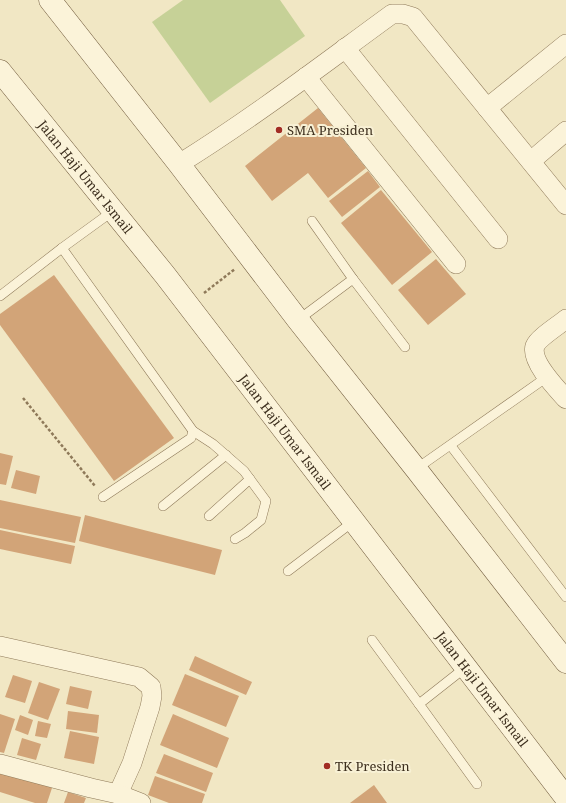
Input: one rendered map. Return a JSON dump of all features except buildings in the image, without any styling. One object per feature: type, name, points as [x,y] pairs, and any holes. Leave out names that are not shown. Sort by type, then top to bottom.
[{"type":"main road","points":[[50,0],[566,662]]},
{"type":"main road","name":"Jalan Haji Umar Ismail","points":[[0,71],[188,305],[566,798]]},
{"type":"street","points":[[179,164],[213,143],[392,14],[403,14],[413,17],[566,205]]},
{"type":"street","points":[[488,108],[566,44]]},
{"type":"street","points":[[345,48],[498,239]]},
{"type":"street","points":[[306,77],[456,264]]},
{"type":"street","points":[[531,161],[566,131]]},
{"type":"street","points":[[566,319],[539,340],[535,346],[534,354],[547,377],[566,399]]},
{"type":"street","points":[[0,646],[139,676],[151,687],[152,696],[150,707],[132,763],[118,794]]},
{"type":"street","points":[[0,764],[118,794],[141,803]]},
{"type":"lane","points":[[0,296],[113,211]]},
{"type":"lane","points":[[312,221],[353,279],[405,347]]},
{"type":"lane","points":[[62,248],[194,431],[213,444],[244,471],[266,501],[261,520],[235,539]]},
{"type":"lane","points":[[298,320],[353,279]]},
{"type":"lane","points":[[416,469],[451,446],[547,377]]},
{"type":"lane","points":[[104,497],[191,438],[194,431]]},
{"type":"lane","points":[[451,446],[566,597]]},
{"type":"lane","points":[[163,506],[226,455]]},
{"type":"lane","points":[[209,516],[250,479]]},
{"type":"lane","points":[[288,571],[354,521]]},
{"type":"lane","points":[[372,640],[477,784]]},
{"type":"lane","points":[[419,704],[466,667]]},
{"type":"path","points":[[188,305],[250,258]]},
{"type":"path","points":[[23,398],[104,497]]},
{"type":"green space","points":[[183,0],[280,0],[305,36],[210,103],[152,22]]},
{"type":"place","name":"SMA Presiden","points":[[279,130]]},
{"type":"place","name":"TK Presiden","points":[[327,766]]}]
